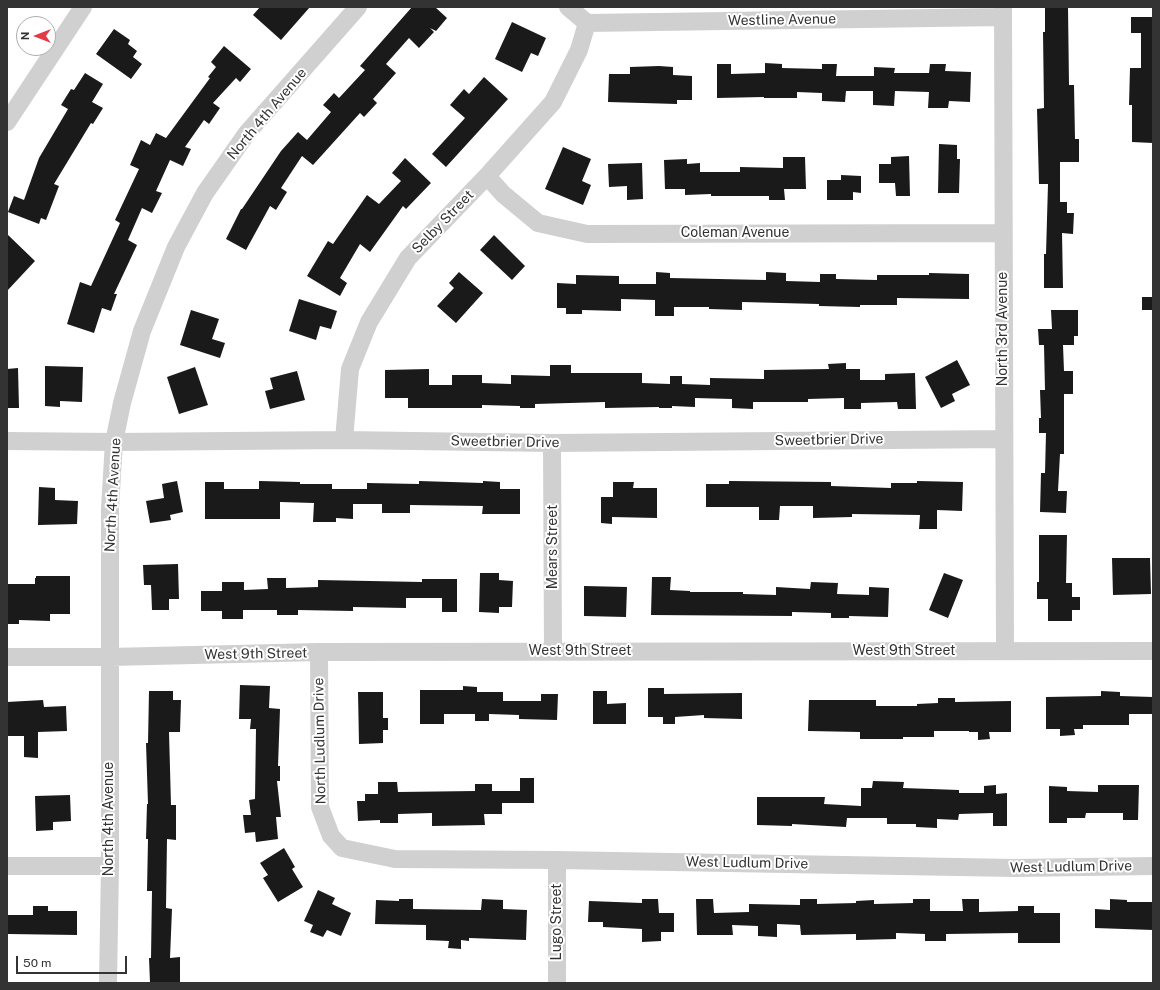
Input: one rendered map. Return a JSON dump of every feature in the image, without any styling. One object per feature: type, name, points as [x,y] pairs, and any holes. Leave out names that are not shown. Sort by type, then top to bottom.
[{"type":"street","points":[[7,122],[82,7]]},
{"type":"street","name":"North 4th Avenue","points":[[108,983],[110,866],[110,508],[114,442],[122,403],[142,331],[176,247],[205,193],[247,134],[358,7]]},
{"type":"street","points":[[568,7],[587,23]]},
{"type":"street","name":"Westline Avenue","points":[[587,23],[1003,12]]},
{"type":"street","name":"North 3rd Avenue","points":[[1003,12],[1005,651]]},
{"type":"street","name":"Selby Street","points":[[344,440],[350,369],[369,322],[408,258],[487,176],[553,102],[579,50],[587,23]]},
{"type":"street","name":"Coleman Avenue","points":[[487,176],[503,194],[538,223],[587,234],[1003,233]]},
{"type":"street","name":"Sweetbrier Drive","points":[[7,441],[114,442],[344,440],[552,443],[1004,439]]},
{"type":"street","name":"Mears Street","points":[[552,443],[553,651]]},
{"type":"street","name":"West 9th Street","points":[[7,657],[110,657],[319,652],[1153,651]]},
{"type":"street","name":"North Ludlum Drive","points":[[319,652],[320,807],[331,836],[342,848]]},
{"type":"street","name":"West Ludlum Drive","points":[[342,848],[395,860],[557,860],[1015,868],[1153,866]]},
{"type":"street","name":"Lugo Street","points":[[557,860],[557,983]]},
{"type":"street","points":[[7,866],[110,866]]},
{"type":"building","points":[[260,7],[310,7],[281,40],[253,15]]},
{"type":"building","points":[[412,7],[435,7],[447,18],[436,31],[430,28],[434,32],[419,48],[409,38],[386,64],[396,73],[373,99],[377,103],[364,117],[360,113],[313,165],[302,156],[281,188],[287,192],[276,210],[270,206],[246,250],[226,239],[241,209],[281,151],[298,132],[307,140],[331,112],[323,105],[334,93],[339,98],[365,70],[360,66]]},
{"type":"building","points":[[1045,7],[1068,7],[1069,85],[1074,85],[1075,139],[1079,139],[1079,162],[1060,162],[1060,202],[1067,202],[1067,213],[1074,213],[1073,234],[1062,233],[1063,288],[1044,288],[1044,254],[1046,254],[1048,184],[1039,184],[1037,109],[1044,108],[1043,32],[1045,32]]},
{"type":"building","points":[[1131,17],[1153,17],[1153,143],[1132,142],[1132,105],[1129,105],[1130,68],[1141,68],[1141,33],[1131,33]]},
{"type":"building","points":[[512,22],[546,38],[538,56],[531,53],[522,72],[495,59]]},
{"type":"building","points":[[114,29],[130,40],[128,44],[137,51],[133,57],[142,64],[131,79],[96,54]]},
{"type":"building","points":[[224,46],[251,69],[240,82],[236,78],[213,103],[220,108],[209,124],[204,120],[185,147],[191,149],[183,166],[170,160],[156,191],[162,193],[152,213],[142,208],[128,240],[137,245],[114,294],[117,294],[111,311],[102,308],[94,333],[67,324],[80,282],[91,286],[120,223],[115,220],[139,169],[130,165],[141,140],[150,145],[156,133],[166,138],[210,78],[208,77],[216,67],[211,62]]},
{"type":"building","points":[[765,63],[782,64],[782,68],[822,69],[822,64],[837,64],[836,76],[874,76],[874,67],[895,68],[894,73],[929,73],[930,64],[946,64],[945,71],[971,72],[970,102],[949,101],[948,108],[928,108],[929,92],[895,91],[894,106],[873,105],[873,91],[846,91],[845,102],[822,101],[822,93],[797,92],[797,98],[717,98],[717,64],[731,64],[731,74],[765,73]]},
{"type":"building","points":[[630,67],[673,67],[673,75],[692,76],[692,100],[677,100],[677,104],[608,102],[609,74],[630,74]]},
{"type":"building","points":[[85,73],[103,84],[92,102],[103,108],[93,124],[91,123],[54,184],[59,186],[46,220],[41,218],[39,224],[8,212],[14,196],[24,200],[39,158],[68,109],[61,105],[71,89],[74,90]]},
{"type":"building","points":[[484,77],[508,99],[446,167],[432,154],[465,118],[450,105],[464,89],[469,94]]},
{"type":"building","points":[[939,144],[957,145],[957,159],[960,159],[959,193],[938,193]]},
{"type":"building","points":[[563,147],[591,159],[582,181],[591,185],[583,205],[545,189]]},
{"type":"building","points":[[909,156],[910,196],[896,196],[895,183],[879,183],[879,164],[891,164],[891,157]]},
{"type":"building","points":[[783,157],[805,157],[806,189],[784,189],[785,200],[769,200],[769,196],[711,196],[711,194],[685,195],[685,189],[665,189],[664,160],[687,159],[687,164],[700,163],[700,172],[740,172],[740,167],[783,168]]},
{"type":"building","points":[[405,158],[431,183],[406,209],[403,206],[370,252],[360,244],[340,278],[347,283],[340,296],[307,276],[328,241],[333,244],[367,195],[379,204],[401,181],[392,173]]},
{"type":"building","points":[[642,163],[643,199],[627,200],[627,186],[609,187],[608,164]]},
{"type":"building","points":[[841,175],[861,176],[861,193],[853,192],[853,200],[827,200],[827,180],[841,180]]},
{"type":"building","points":[[7,234],[35,261],[7,291]]},
{"type":"building","points":[[494,235],[525,266],[512,280],[480,250]]},
{"type":"building","points":[[459,272],[483,293],[456,323],[437,306],[454,288],[449,283]]},
{"type":"building","points":[[656,272],[670,273],[670,278],[766,280],[766,272],[786,273],[786,281],[820,282],[820,274],[836,274],[836,279],[877,280],[877,275],[929,275],[929,273],[969,274],[969,299],[897,298],[897,305],[860,305],[860,307],[819,306],[819,304],[742,302],[742,310],[709,309],[709,307],[674,307],[674,316],[655,316],[655,300],[621,299],[621,311],[582,310],[582,314],[566,314],[566,308],[557,308],[557,283],[576,284],[576,275],[619,276],[619,284],[656,284]]},
{"type":"building","points":[[1142,297],[1153,297],[1153,310],[1142,310]]},
{"type":"building","points":[[299,299],[337,311],[331,329],[320,326],[316,340],[289,331]]},
{"type":"building","points":[[191,310],[219,319],[212,339],[225,343],[220,358],[180,345]]},
{"type":"building","points":[[1051,310],[1078,310],[1078,336],[1074,336],[1074,345],[1063,345],[1064,371],[1073,371],[1073,394],[1064,394],[1064,454],[1060,454],[1058,491],[1067,491],[1066,513],[1040,512],[1041,473],[1045,473],[1046,433],[1039,433],[1039,418],[1041,418],[1040,390],[1045,390],[1044,345],[1039,345],[1038,329],[1052,329]]},
{"type":"building","points":[[957,360],[970,385],[952,394],[955,401],[941,408],[925,377]]},
{"type":"building","points":[[846,363],[846,369],[860,369],[860,380],[885,380],[885,374],[915,373],[916,409],[898,409],[897,402],[861,403],[861,409],[844,409],[844,398],[808,399],[808,402],[753,402],[753,409],[732,408],[732,399],[695,398],[695,407],[672,406],[672,408],[605,408],[605,402],[535,404],[535,408],[482,405],[482,408],[408,408],[408,398],[385,398],[385,370],[429,369],[429,385],[452,385],[452,375],[482,375],[482,383],[511,384],[511,375],[550,376],[550,365],[571,365],[571,373],[642,373],[642,383],[670,384],[670,376],[682,376],[682,384],[710,385],[710,378],[764,379],[764,370],[829,369],[828,364]]},
{"type":"building","points":[[45,366],[83,367],[82,402],[60,401],[60,407],[45,406]]},
{"type":"building","points":[[195,367],[208,405],[179,414],[167,377]]},
{"type":"building","points":[[18,368],[19,408],[7,408],[7,369]]},
{"type":"building","points":[[297,371],[305,400],[270,409],[265,391],[273,389],[270,378]]},
{"type":"building","points":[[177,481],[183,512],[170,515],[171,520],[150,523],[146,501],[164,498],[162,484]]},
{"type":"building","points":[[259,481],[300,482],[300,484],[332,484],[332,489],[367,489],[367,483],[419,484],[419,481],[483,483],[483,481],[500,482],[500,489],[520,489],[520,514],[482,514],[483,506],[410,505],[410,513],[382,513],[382,504],[353,504],[353,519],[336,518],[336,522],[313,522],[314,503],[280,502],[280,519],[205,519],[205,482],[224,482],[224,489],[259,489]]},
{"type":"building","points":[[729,481],[831,482],[831,486],[891,488],[891,483],[917,483],[917,481],[963,482],[962,511],[937,510],[937,529],[919,529],[920,515],[852,514],[852,517],[813,518],[813,506],[780,506],[779,520],[759,520],[759,507],[706,507],[706,484],[729,484]]},
{"type":"building","points":[[613,482],[634,482],[633,488],[657,488],[657,518],[612,517],[612,524],[601,523],[601,497],[613,497]]},
{"type":"building","points":[[39,487],[55,488],[55,500],[78,501],[77,524],[38,525]]},
{"type":"building","points":[[1039,535],[1067,535],[1066,583],[1072,583],[1072,597],[1080,597],[1080,610],[1072,610],[1072,621],[1048,621],[1048,599],[1037,599],[1037,582],[1039,582]]},
{"type":"building","points":[[1112,558],[1150,558],[1151,594],[1113,595]]},
{"type":"building","points":[[178,564],[179,599],[169,599],[169,610],[152,610],[151,585],[144,585],[143,565]]},
{"type":"building","points":[[480,573],[499,573],[499,580],[513,581],[512,607],[499,607],[499,613],[479,612]]},
{"type":"building","points":[[944,573],[963,580],[948,618],[929,610]]},
{"type":"building","points":[[36,576],[70,576],[70,614],[50,614],[50,621],[19,620],[19,624],[7,624],[7,584],[35,584]]},
{"type":"building","points":[[652,577],[671,577],[670,590],[690,592],[743,592],[743,594],[776,595],[776,587],[810,589],[811,582],[838,583],[837,594],[869,595],[869,587],[889,588],[888,617],[849,616],[849,618],[831,618],[831,613],[792,612],[792,616],[651,615]]},
{"type":"building","points":[[267,578],[286,578],[286,588],[318,587],[318,580],[422,582],[422,579],[457,579],[457,612],[442,612],[442,598],[406,598],[406,608],[353,607],[353,611],[298,610],[298,615],[277,615],[277,610],[243,610],[243,619],[222,619],[222,611],[201,611],[201,591],[222,591],[222,582],[244,582],[244,590],[268,589]]},
{"type":"building","points":[[584,586],[627,587],[626,617],[584,616]]},
{"type":"building","points":[[240,685],[270,686],[269,708],[280,709],[278,766],[280,766],[280,781],[277,781],[281,817],[276,817],[278,839],[256,842],[255,832],[245,833],[243,815],[251,815],[249,800],[255,799],[256,729],[250,729],[251,719],[239,719]]},
{"type":"building","points":[[463,686],[477,687],[477,692],[503,692],[503,701],[541,701],[541,694],[558,694],[557,720],[519,719],[519,715],[489,714],[489,721],[475,721],[475,714],[444,714],[444,724],[420,724],[420,690],[463,690]]},
{"type":"building","points":[[648,688],[664,688],[664,694],[742,693],[742,719],[704,718],[704,715],[675,717],[675,724],[663,724],[663,717],[648,717]]},
{"type":"building","points":[[149,691],[173,691],[173,700],[181,700],[180,732],[169,732],[171,805],[176,805],[176,840],[167,839],[166,908],[172,909],[170,958],[180,957],[180,983],[150,983],[149,958],[151,958],[152,891],[147,891],[148,839],[146,839],[148,804],[146,743],[148,743]]},
{"type":"building","points":[[593,691],[607,691],[607,704],[626,703],[626,724],[593,724]]},
{"type":"building","points":[[1101,691],[1120,692],[1120,696],[1153,697],[1153,714],[1129,714],[1129,725],[1083,725],[1083,729],[1074,729],[1075,735],[1060,736],[1060,729],[1046,729],[1046,697],[1101,696]]},
{"type":"building","points":[[358,692],[383,692],[383,718],[388,718],[388,730],[383,730],[383,743],[359,744]]},
{"type":"building","points":[[938,698],[955,698],[955,702],[1011,701],[1011,732],[989,732],[990,739],[978,740],[978,732],[969,731],[934,731],[934,737],[860,739],[860,732],[808,731],[809,700],[876,700],[876,706],[917,706],[917,704],[938,703]]},
{"type":"building","points":[[43,700],[44,707],[66,706],[67,731],[38,732],[38,758],[24,757],[24,736],[7,736],[7,702]]},
{"type":"building","points":[[520,778],[534,778],[534,803],[502,803],[502,814],[484,814],[485,825],[432,826],[432,813],[398,814],[398,823],[380,823],[380,820],[358,821],[357,801],[365,801],[365,794],[378,794],[378,782],[397,782],[398,792],[475,791],[475,784],[492,784],[492,791],[520,791]]},
{"type":"building","points":[[873,781],[904,782],[903,788],[959,790],[959,793],[984,793],[984,786],[996,785],[996,794],[1007,793],[1007,826],[993,826],[993,813],[959,814],[958,820],[937,819],[937,828],[916,827],[916,824],[887,824],[887,818],[847,818],[846,827],[792,824],[792,826],[757,825],[757,797],[825,797],[824,804],[861,806],[861,788],[872,788]]},
{"type":"building","points":[[1098,785],[1139,785],[1138,820],[1123,820],[1123,813],[1086,813],[1085,818],[1067,818],[1067,823],[1049,823],[1049,786],[1067,787],[1067,791],[1098,792]]},
{"type":"building","points":[[70,795],[71,821],[53,822],[53,830],[36,831],[35,796]]},
{"type":"building","points":[[284,848],[295,867],[292,869],[303,887],[278,902],[263,878],[268,875],[260,863]]},
{"type":"building","points":[[318,890],[335,898],[332,904],[351,913],[341,936],[327,930],[323,937],[310,932],[313,925],[304,921]]},
{"type":"building","points":[[399,899],[413,899],[413,909],[481,910],[482,899],[503,900],[503,909],[527,910],[526,940],[469,938],[469,941],[461,940],[461,949],[448,948],[449,941],[426,940],[426,925],[375,924],[376,900],[399,901]]},
{"type":"building","points":[[642,899],[658,899],[659,913],[674,913],[674,932],[661,932],[661,941],[642,942],[642,929],[603,927],[603,922],[588,922],[589,901],[642,903]]},
{"type":"building","points":[[696,899],[713,899],[714,913],[749,912],[749,904],[800,905],[800,899],[817,899],[817,904],[856,903],[856,901],[874,900],[874,904],[913,903],[913,899],[930,899],[930,911],[963,911],[962,899],[979,899],[979,912],[1018,911],[1018,906],[1034,906],[1034,913],[1060,913],[1060,943],[1018,943],[1018,933],[946,934],[946,941],[925,941],[925,934],[896,933],[896,939],[856,940],[856,934],[801,935],[800,925],[777,924],[777,937],[758,936],[758,926],[732,925],[733,935],[697,935]]},
{"type":"building","points":[[1110,899],[1127,900],[1127,902],[1153,902],[1153,930],[1095,928],[1095,909],[1110,910]]},
{"type":"building","points":[[33,906],[48,906],[48,911],[77,911],[77,935],[8,934],[8,915],[33,915]]}]
